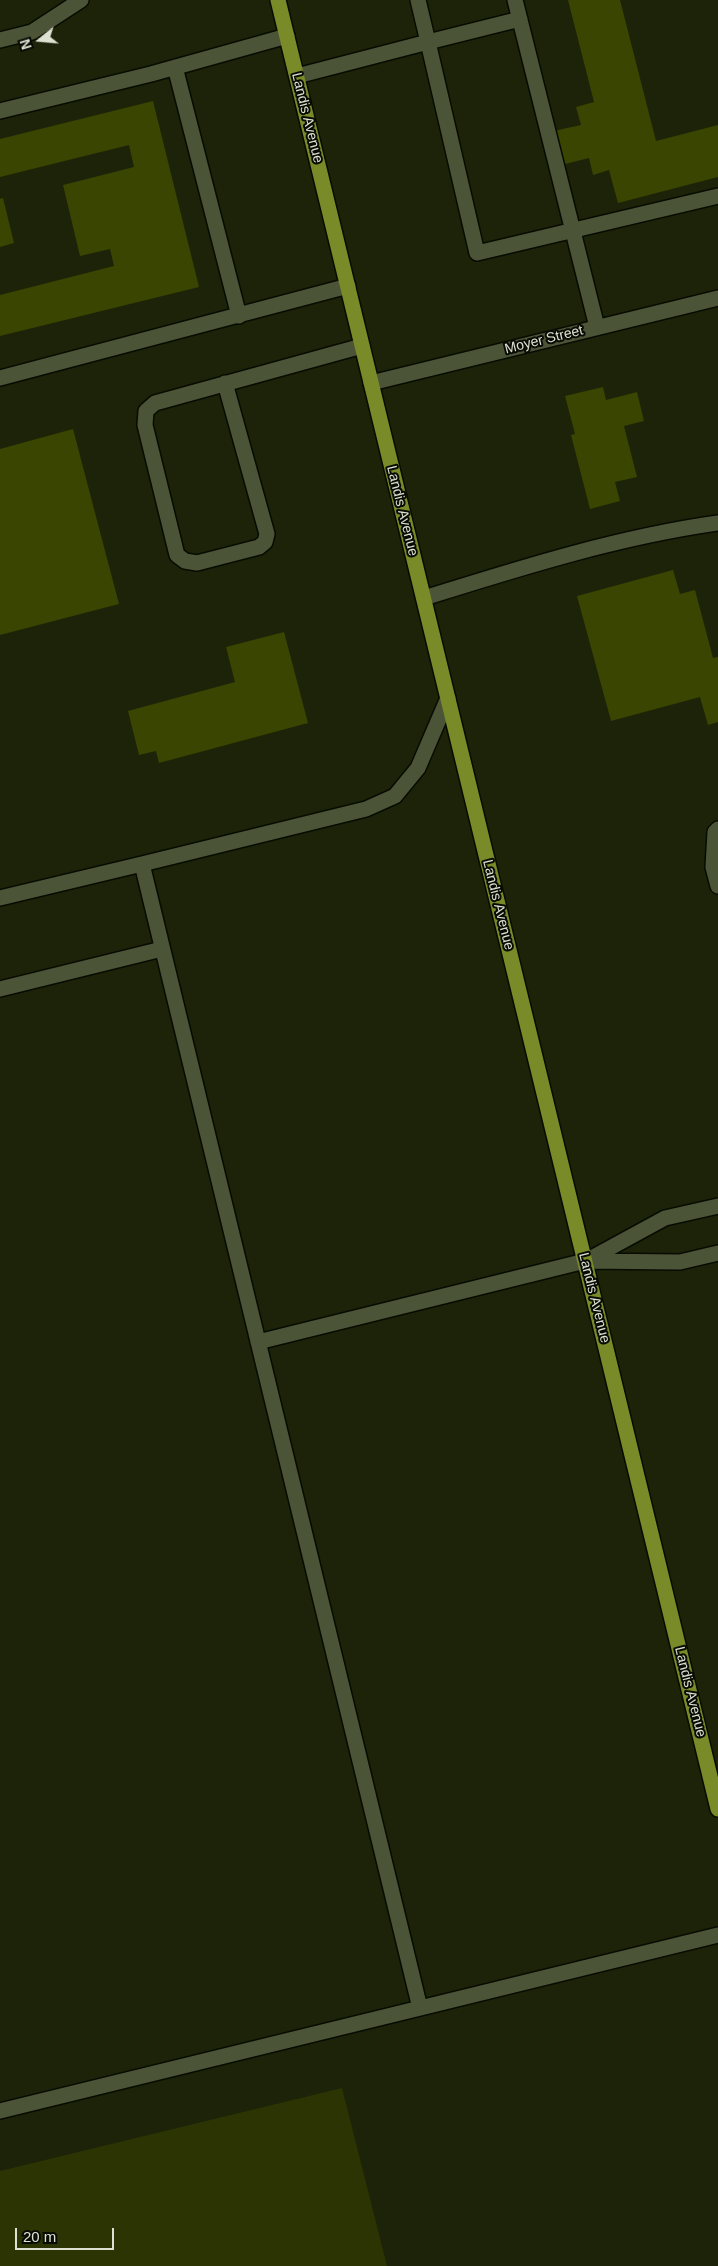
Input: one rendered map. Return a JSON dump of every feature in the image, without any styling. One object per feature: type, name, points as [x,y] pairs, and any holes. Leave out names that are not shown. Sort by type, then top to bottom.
[{"type":"main road","name":"Landis Avenue","points":[[278,0],[585,1261],[715,1774],[718,1809]]},
{"type":"street","points":[[0,40],[32,32],[64,5],[81,0]]},
{"type":"street","points":[[418,0],[477,252],[718,196]]},
{"type":"street","points":[[515,0],[597,327]]},
{"type":"street","points":[[297,76],[520,19]]},
{"type":"street","points":[[0,111],[175,67],[287,36]]},
{"type":"street","points":[[175,67],[239,316]]},
{"type":"street","points":[[0,378],[348,286]]},
{"type":"street","name":"Moyer Street","points":[[371,383],[718,298]]},
{"type":"street","points":[[226,383],[267,534],[266,542],[259,547],[197,563],[186,561],[177,555],[145,425],[146,411],[154,403],[226,383],[362,346]]},
{"type":"street","points":[[424,598],[532,564],[674,529],[717,528]]},
{"type":"street","points":[[0,898],[366,809],[395,796],[418,768],[448,698]]},
{"type":"street","points":[[718,829],[715,832],[713,867],[718,886]]},
{"type":"street","points":[[142,864],[420,2008]]},
{"type":"street","points":[[0,989],[162,949]]},
{"type":"street","points":[[585,1261],[664,1218],[718,1206]]},
{"type":"street","points":[[258,1342],[585,1261],[680,1262],[718,1253]]},
{"type":"street","points":[[0,2111],[718,1935]]},
{"type":"green space","points":[[342,2088],[387,2266],[0,2266],[0,2171]]},
{"type":"building","points":[[568,0],[620,0],[656,141],[718,125],[718,177],[618,203],[609,170],[593,175],[589,158],[557,166],[549,132],[581,125],[576,107],[594,102]]},
{"type":"building","points":[[153,101],[199,287],[0,336],[0,295],[114,266],[110,249],[80,256],[63,185],[134,167],[129,145],[0,177],[0,139]]},
{"type":"building","points":[[3,198],[14,243],[0,247],[0,199]]},
{"type":"building","points":[[603,387],[606,400],[637,392],[644,421],[624,426],[637,477],[615,482],[620,501],[590,509],[571,435],[575,434],[565,396]]},
{"type":"building","points":[[73,429],[119,604],[0,635],[0,449]]},
{"type":"building","points":[[673,570],[680,594],[695,590],[713,658],[718,657],[718,722],[708,725],[700,697],[611,721],[577,596]]},
{"type":"building","points":[[284,632],[308,723],[159,763],[156,751],[139,755],[128,711],[235,682],[226,647]]}]
